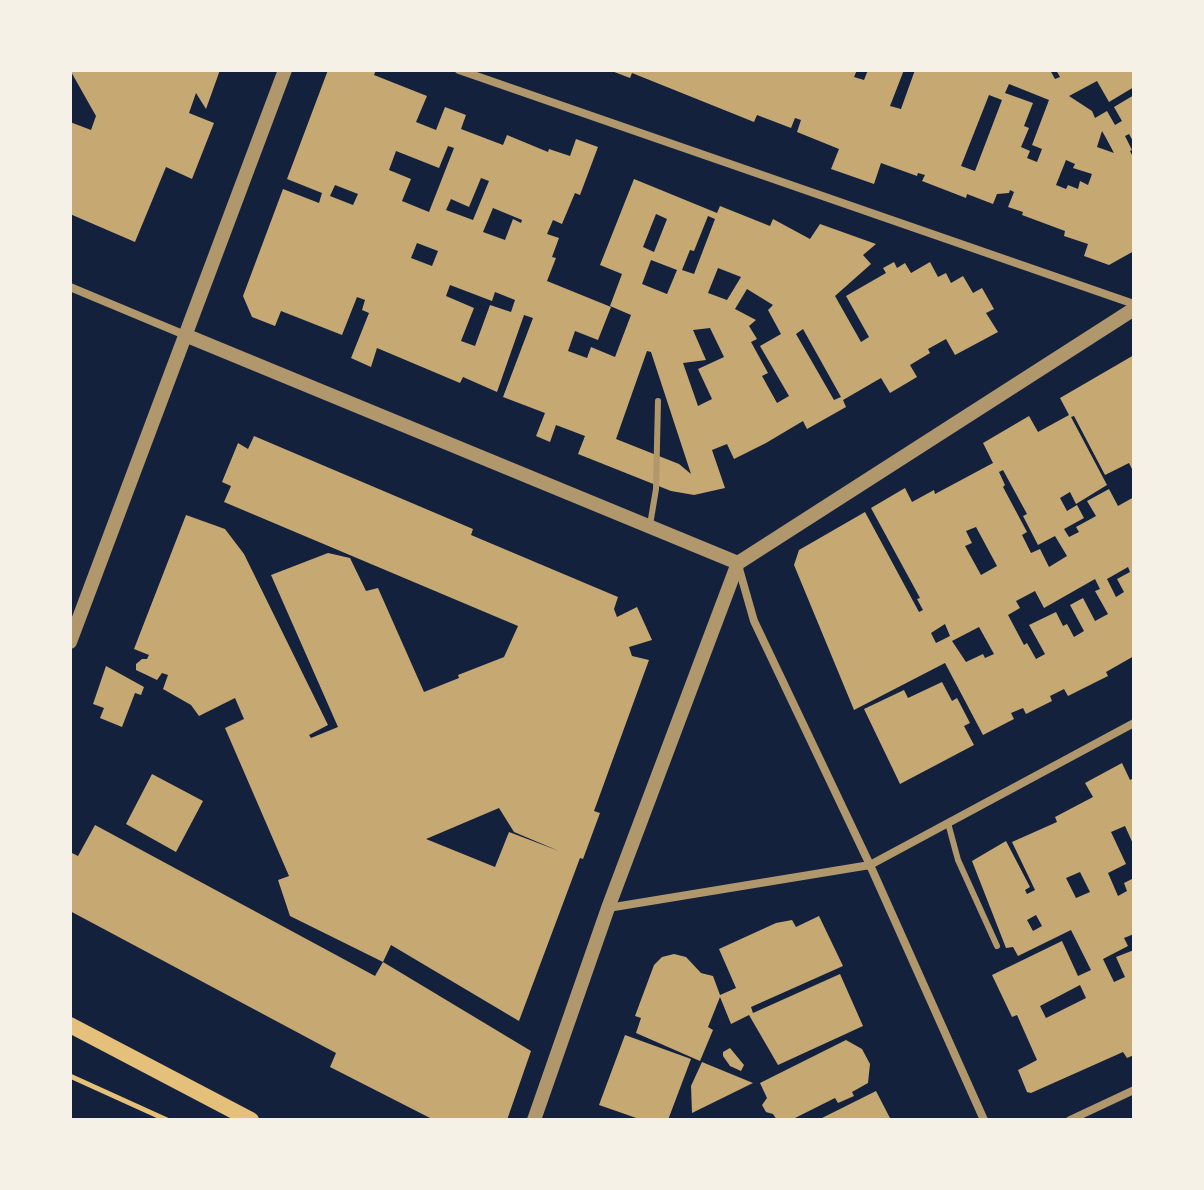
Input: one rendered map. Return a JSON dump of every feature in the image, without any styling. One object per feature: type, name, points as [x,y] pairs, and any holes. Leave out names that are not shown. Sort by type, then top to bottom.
[{"type":"main road","points":[[70,1025],[251,1120]]},
{"type":"street","points":[[70,642],[285,70]]},
{"type":"street","points":[[459,70],[1134,306]]},
{"type":"street","points":[[70,287],[738,563]]},
{"type":"street","points":[[534,1120],[608,908],[738,563],[1134,306]]},
{"type":"street","points":[[738,563],[754,621],[870,865],[984,1120]]},
{"type":"street","points":[[608,908],[870,865],[1134,723]]},
{"type":"street","points":[[1070,1120],[1134,1090]]},
{"type":"lane","points":[[650,529],[656,489],[658,401]]},
{"type":"lane","points":[[948,823],[958,860],[997,946]]},
{"type":"path","points":[[70,1076],[167,1120]]},
{"type":"building","points":[[70,70],[220,70],[206,109],[196,93],[189,113],[214,123],[192,179],[166,167],[135,242],[70,214],[70,122],[91,130],[96,116]]},
{"type":"building","points":[[328,70],[376,70],[374,75],[427,96],[416,122],[436,130],[445,107],[466,115],[461,129],[503,145],[507,135],[548,152],[549,149],[570,156],[576,139],[598,147],[580,195],[575,193],[562,224],[553,220],[547,234],[559,238],[552,257],[556,258],[547,281],[611,307],[598,340],[575,331],[568,351],[587,358],[591,347],[615,357],[631,315],[610,306],[622,274],[600,265],[634,179],[717,213],[720,206],[770,226],[773,219],[810,239],[820,224],[876,244],[863,255],[871,264],[835,296],[861,342],[869,337],[846,296],[886,273],[883,268],[894,262],[897,268],[905,263],[911,273],[930,262],[938,277],[946,273],[951,283],[963,276],[973,293],[982,288],[994,309],[986,313],[998,332],[955,355],[946,339],[928,349],[930,353],[910,365],[917,377],[890,393],[881,378],[843,400],[846,407],[807,429],[803,421],[734,459],[727,444],[712,450],[725,488],[694,495],[671,491],[578,454],[585,436],[556,425],[550,442],[536,436],[545,413],[503,397],[533,318],[524,315],[497,392],[463,377],[460,383],[377,348],[371,367],[351,358],[369,313],[362,310],[365,300],[357,297],[342,335],[281,311],[275,326],[252,317],[243,296],[283,189],[319,203],[322,193],[287,179]],"holes":[[[448,146],[454,148],[429,212],[402,201],[411,179],[389,170],[396,151],[439,168]],[[481,178],[489,181],[473,220],[446,210],[451,199],[469,207]],[[335,185],[358,194],[353,205],[330,196]],[[493,208],[522,220],[521,223],[513,219],[505,240],[483,232]],[[656,214],[667,219],[654,252],[643,247]],[[708,216],[715,219],[694,274],[682,270],[690,250],[694,251]],[[417,243],[438,251],[432,266],[411,258]],[[651,260],[677,270],[667,294],[642,284]],[[718,268],[741,277],[727,300],[708,293]],[[450,285],[492,301],[495,292],[515,300],[511,312],[490,305],[475,346],[461,341],[474,308],[446,296]],[[747,289],[773,305],[768,310],[781,334],[760,346],[789,396],[777,403],[762,376],[768,373],[751,342],[757,339],[749,326],[756,320],[735,309]],[[710,328],[724,357],[698,369],[712,399],[698,406],[683,363],[706,360],[693,330]],[[803,329],[841,397],[834,400],[796,334]],[[647,351],[651,352],[691,474],[679,464],[616,439]]]},
{"type":"building","points":[[609,70],[857,70],[854,77],[864,80],[868,70],[904,70],[890,106],[901,109],[915,70],[1050,70],[1055,79],[1060,77],[1056,70],[1134,70],[1134,87],[1109,102],[1097,81],[1069,96],[1092,111],[1095,118],[1107,111],[1115,125],[1122,121],[1114,107],[1134,95],[1134,143],[1129,134],[1125,136],[1134,159],[1134,251],[1109,265],[1084,256],[1088,244],[1064,236],[1065,231],[1008,207],[1014,192],[1010,190],[1009,193],[997,194],[993,204],[967,194],[966,198],[922,181],[925,175],[918,173],[917,176],[881,163],[874,184],[831,169],[839,149],[797,132],[801,120],[795,118],[791,128],[757,115],[754,122],[632,73],[630,78]],"holes":[[[1009,84],[1049,100],[1032,145],[1042,149],[1037,162],[1027,158],[1030,151],[1021,147],[1029,128],[1024,126],[1033,103],[1005,93]],[[989,95],[1002,100],[975,171],[961,166]],[[1102,131],[1114,153],[1097,147]],[[1066,160],[1075,164],[1073,168],[1092,174],[1088,185],[1080,181],[1078,189],[1056,185]]]},
{"type":"building","points":[[1134,355],[1134,473],[1129,463],[1105,475],[1074,416],[1071,417],[1107,485],[1076,504],[1070,492],[1060,498],[1067,511],[1077,505],[1084,518],[1064,529],[1069,537],[1079,532],[1076,527],[1096,516],[1087,501],[1109,489],[1118,506],[1134,497],[1134,656],[1106,672],[1108,676],[1068,696],[1064,689],[1050,696],[1052,701],[1026,714],[1023,708],[1011,713],[1014,719],[983,735],[945,663],[854,710],[794,565],[799,550],[865,512],[919,612],[923,610],[917,599],[920,598],[871,508],[905,488],[912,502],[934,490],[935,494],[993,463],[983,443],[1029,416],[1038,432],[1069,415],[1060,398]],"holes":[[[1003,470],[1027,514],[1023,516],[1038,545],[1055,536],[1067,556],[1049,567],[1040,549],[1031,553],[1022,535],[1027,532],[1003,487],[1005,485],[999,472]],[[976,527],[997,566],[981,575],[965,546],[972,543],[966,531]],[[1128,567],[1130,572],[1117,579],[1124,592],[1116,597],[1107,579]],[[1095,579],[1100,589],[1095,591],[1108,614],[1095,621],[1083,598],[1070,605],[1084,631],[1074,637],[1067,624],[1063,626],[1056,612],[1029,625],[1045,654],[1036,659],[1027,643],[1024,645],[1008,615],[1020,608],[1016,601],[1035,591],[1044,608]],[[945,624],[950,636],[936,643],[931,633]],[[979,627],[994,654],[985,658],[983,654],[966,662],[952,641]]]},
{"type":"building","points":[[254,436],[473,529],[471,535],[618,597],[614,609],[617,617],[637,607],[652,640],[629,647],[632,656],[649,660],[594,811],[600,813],[519,1021],[391,945],[383,962],[290,916],[278,880],[289,876],[225,728],[244,719],[235,698],[199,716],[191,705],[163,689],[168,675],[162,673],[157,680],[136,670],[136,664],[149,655],[134,649],[186,515],[225,529],[244,554],[328,725],[309,735],[311,738],[338,727],[271,575],[328,553],[350,558],[366,591],[378,588],[424,692],[504,657],[518,626],[224,502],[231,486],[222,482],[238,443],[248,449]],"holes":[[[499,808],[514,832],[559,851],[509,832],[495,867],[426,839]]]},
{"type":"building","points":[[106,666],[144,687],[141,695],[135,693],[122,727],[100,718],[104,708],[93,704]]},
{"type":"building","points":[[942,682],[952,701],[957,698],[970,723],[964,726],[974,745],[900,784],[864,709],[904,690],[908,698]]},
{"type":"building","points":[[1122,763],[1130,780],[1134,778],[1134,846],[1125,826],[1111,832],[1126,864],[1108,873],[1118,896],[1127,891],[1124,883],[1134,878],[1134,934],[1124,938],[1128,946],[1103,959],[1114,982],[1125,977],[1116,957],[1134,950],[1134,1055],[1127,1058],[1123,1052],[1031,1093],[1027,1092],[1018,1070],[1037,1060],[1017,1015],[1012,1017],[992,975],[1062,941],[1078,976],[1091,970],[1071,930],[1018,956],[1013,947],[1006,948],[972,861],[1006,841],[1030,887],[1025,890],[1027,894],[1035,890],[1012,842],[1057,822],[1055,817],[1093,797],[1085,783]],"holes":[[[1080,872],[1090,892],[1076,898],[1066,878]],[[1036,915],[1042,926],[1033,931],[1027,920]],[[1080,985],[1086,998],[1046,1018],[1040,1006]]]},
{"type":"building","points":[[152,774],[203,801],[176,852],[126,824]]},
{"type":"building","points":[[95,825],[375,976],[383,962],[531,1051],[507,1120],[434,1120],[330,1067],[336,1053],[70,911],[70,852],[78,856]]},
{"type":"building","points":[[819,916],[843,966],[751,1007],[753,1013],[840,974],[863,1026],[778,1065],[749,1015],[731,1024],[720,997],[708,1027],[713,1030],[700,1061],[636,1033],[641,1018],[635,1016],[654,965],[662,957],[674,954],[686,957],[701,973],[713,976],[720,995],[736,988],[719,949],[776,923],[792,920],[796,927]]},
{"type":"building","points":[[625,1035],[691,1059],[668,1120],[642,1120],[599,1105]]},
{"type":"building","points":[[846,1040],[862,1049],[870,1064],[868,1083],[852,1092],[854,1096],[838,1103],[835,1098],[791,1120],[777,1120],[773,1114],[766,1112],[762,1105],[767,1098],[760,1083]]},
{"type":"building","points":[[730,1048],[744,1065],[741,1071],[730,1066],[723,1056],[723,1052]]},
{"type":"building","points":[[702,1062],[753,1083],[692,1113],[691,1086]]},
{"type":"building","points":[[876,1091],[891,1120],[818,1120]]}]
